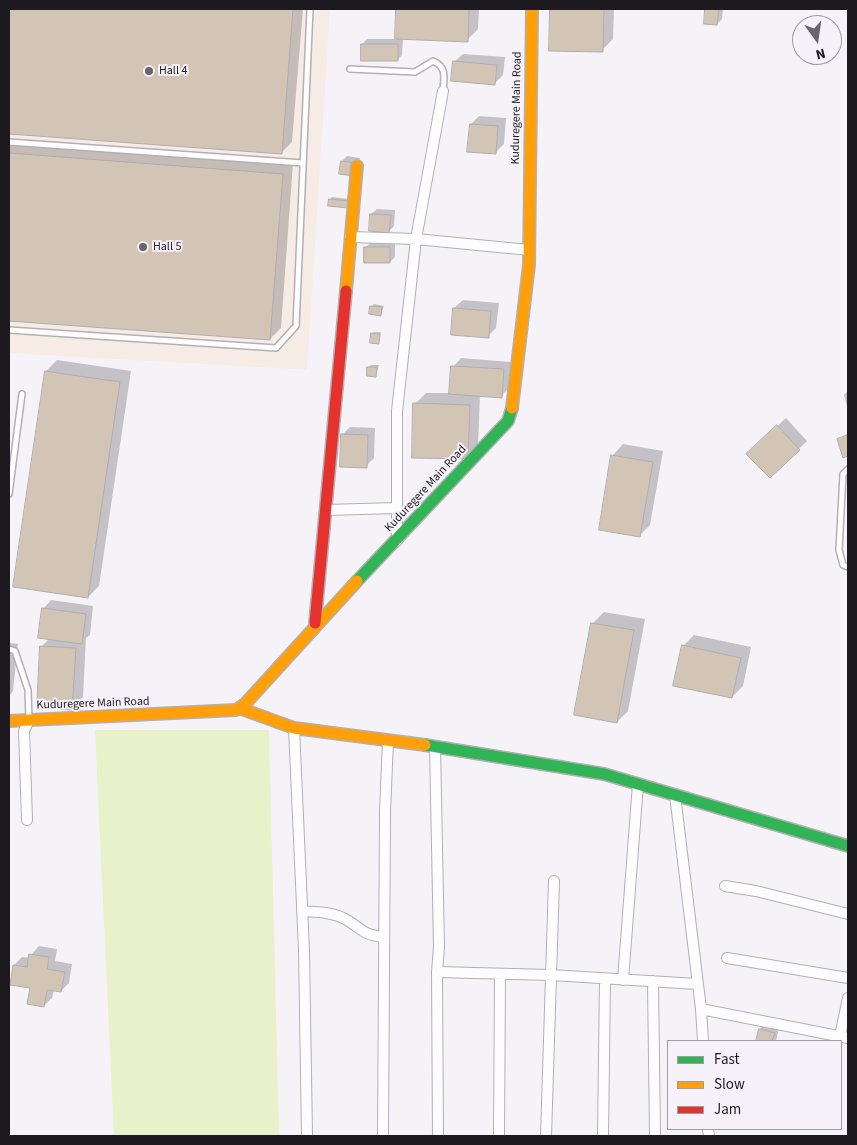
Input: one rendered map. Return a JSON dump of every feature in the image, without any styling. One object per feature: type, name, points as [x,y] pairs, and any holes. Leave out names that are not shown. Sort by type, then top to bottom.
[{"type":"street","name":"Kuduregere Main Road","points":[[9,721],[225,712],[239,708],[315,623],[397,541],[508,421],[512,410],[529,250],[532,9]]},
{"type":"street","points":[[397,541],[397,411],[416,239],[443,91]]},
{"type":"street","points":[[315,623],[357,166]]},
{"type":"street","points":[[350,237],[416,239],[529,250]]},
{"type":"street","points":[[326,510],[396,508]]},
{"type":"street","points":[[239,708],[294,728],[435,746],[604,774],[848,846]]},
{"type":"street","points":[[27,820],[24,731],[29,720]]},
{"type":"street","points":[[294,728],[302,911],[307,1136]]},
{"type":"street","points":[[383,1136],[384,937],[388,740]]},
{"type":"street","points":[[435,746],[439,947],[437,972],[438,1136]]},
{"type":"street","points":[[623,980],[638,784]]},
{"type":"street","points":[[674,794],[701,1009],[703,1040]]},
{"type":"street","points":[[546,1136],[554,881]]},
{"type":"street","points":[[725,886],[756,891],[848,914]]},
{"type":"street","points":[[302,911],[336,915],[345,919],[363,933],[384,937]]},
{"type":"street","points":[[727,958],[848,978]]},
{"type":"street","points":[[437,972],[551,975],[697,984]]},
{"type":"street","points":[[499,1136],[500,974]]},
{"type":"street","points":[[603,1136],[605,978]]},
{"type":"street","points":[[653,982],[654,1136]]},
{"type":"street","points":[[701,1009],[844,1037],[848,998]]},
{"type":"lane","points":[[9,330],[276,348],[296,326],[310,9]]},
{"type":"lane","points":[[350,70],[415,72],[433,61],[441,65],[445,70],[443,91]]},
{"type":"lane","points":[[9,142],[303,163]]},
{"type":"lane","points":[[9,494],[22,394]]},
{"type":"lane","points":[[848,469],[843,474],[839,550],[843,565],[848,567]]},
{"type":"lane","points":[[9,649],[15,651],[26,682],[29,720]]},
{"type":"shaded area","points":[[9,9],[330,9],[307,370],[9,353]]},
{"type":"green space","points":[[95,730],[269,730],[279,1136],[114,1136]]},
{"type":"building","name":"Hall 4","points":[[9,9],[293,9],[282,154],[9,134]]},
{"type":"building","points":[[396,9],[469,9],[468,42],[395,39]]},
{"type":"building","points":[[550,9],[604,9],[603,52],[549,51]]},
{"type":"building","points":[[705,9],[719,9],[717,25],[704,24]]},
{"type":"building","points":[[361,44],[398,44],[398,61],[361,61]]},
{"type":"building","points":[[453,61],[497,65],[495,85],[451,81]]},
{"type":"building","points":[[470,124],[498,126],[496,154],[467,152]]},
{"type":"building","name":"Hall 5","points":[[9,153],[283,174],[270,340],[9,321]]},
{"type":"building","points":[[341,161],[355,163],[353,176],[339,174]]},
{"type":"building","points":[[329,199],[349,201],[348,208],[328,206]]},
{"type":"building","points":[[370,214],[391,215],[389,233],[369,231]]},
{"type":"building","points":[[364,247],[390,247],[390,263],[364,263]]},
{"type":"building","points":[[370,306],[382,307],[381,316],[369,314]]},
{"type":"building","points":[[453,308],[491,311],[489,338],[451,335]]},
{"type":"building","points":[[371,333],[380,334],[379,344],[370,343]]},
{"type":"building","points":[[451,366],[504,369],[502,398],[449,394]]},
{"type":"building","points":[[367,367],[377,367],[376,377],[367,376]]},
{"type":"building","points":[[45,371],[120,382],[88,598],[13,587]]},
{"type":"building","points":[[413,403],[470,405],[468,459],[412,458]]},
{"type":"building","points":[[777,425],[800,450],[770,478],[746,454]]},
{"type":"building","points":[[341,434],[368,435],[367,468],[340,467]]},
{"type":"building","points":[[848,435],[848,456],[843,458],[837,439]]},
{"type":"building","points":[[611,455],[653,462],[640,537],[599,530]]},
{"type":"building","points":[[42,608],[86,614],[82,644],[38,638]]},
{"type":"building","points":[[591,623],[634,630],[617,723],[574,715]]},
{"type":"building","points":[[682,645],[741,658],[732,698],[673,686]]},
{"type":"building","points":[[40,646],[76,648],[72,710],[37,708]]},
{"type":"building","points":[[29,954],[49,957],[47,969],[65,972],[61,992],[47,990],[44,1007],[27,1004],[30,988],[10,985],[13,965],[27,967]]},
{"type":"building","points":[[759,1029],[775,1033],[772,1040],[756,1040]]},
{"type":"traffic: fast","points":[[357,581],[508,421],[512,408]]},
{"type":"traffic: fast","points":[[425,745],[604,774],[848,846]]},
{"type":"traffic: slow","points":[[512,408],[529,265],[532,9]]},
{"type":"traffic: slow","points":[[346,291],[357,166]]},
{"type":"traffic: slow","points":[[9,721],[236,710],[245,704],[357,581]]},
{"type":"traffic: slow","points":[[239,708],[294,728],[425,745]]},
{"type":"traffic: jam","points":[[315,623],[346,291]]},
{"type":"place","name":"Hall 4","points":[[149,71]]},
{"type":"place","name":"Hall 5","points":[[143,247]]}]
